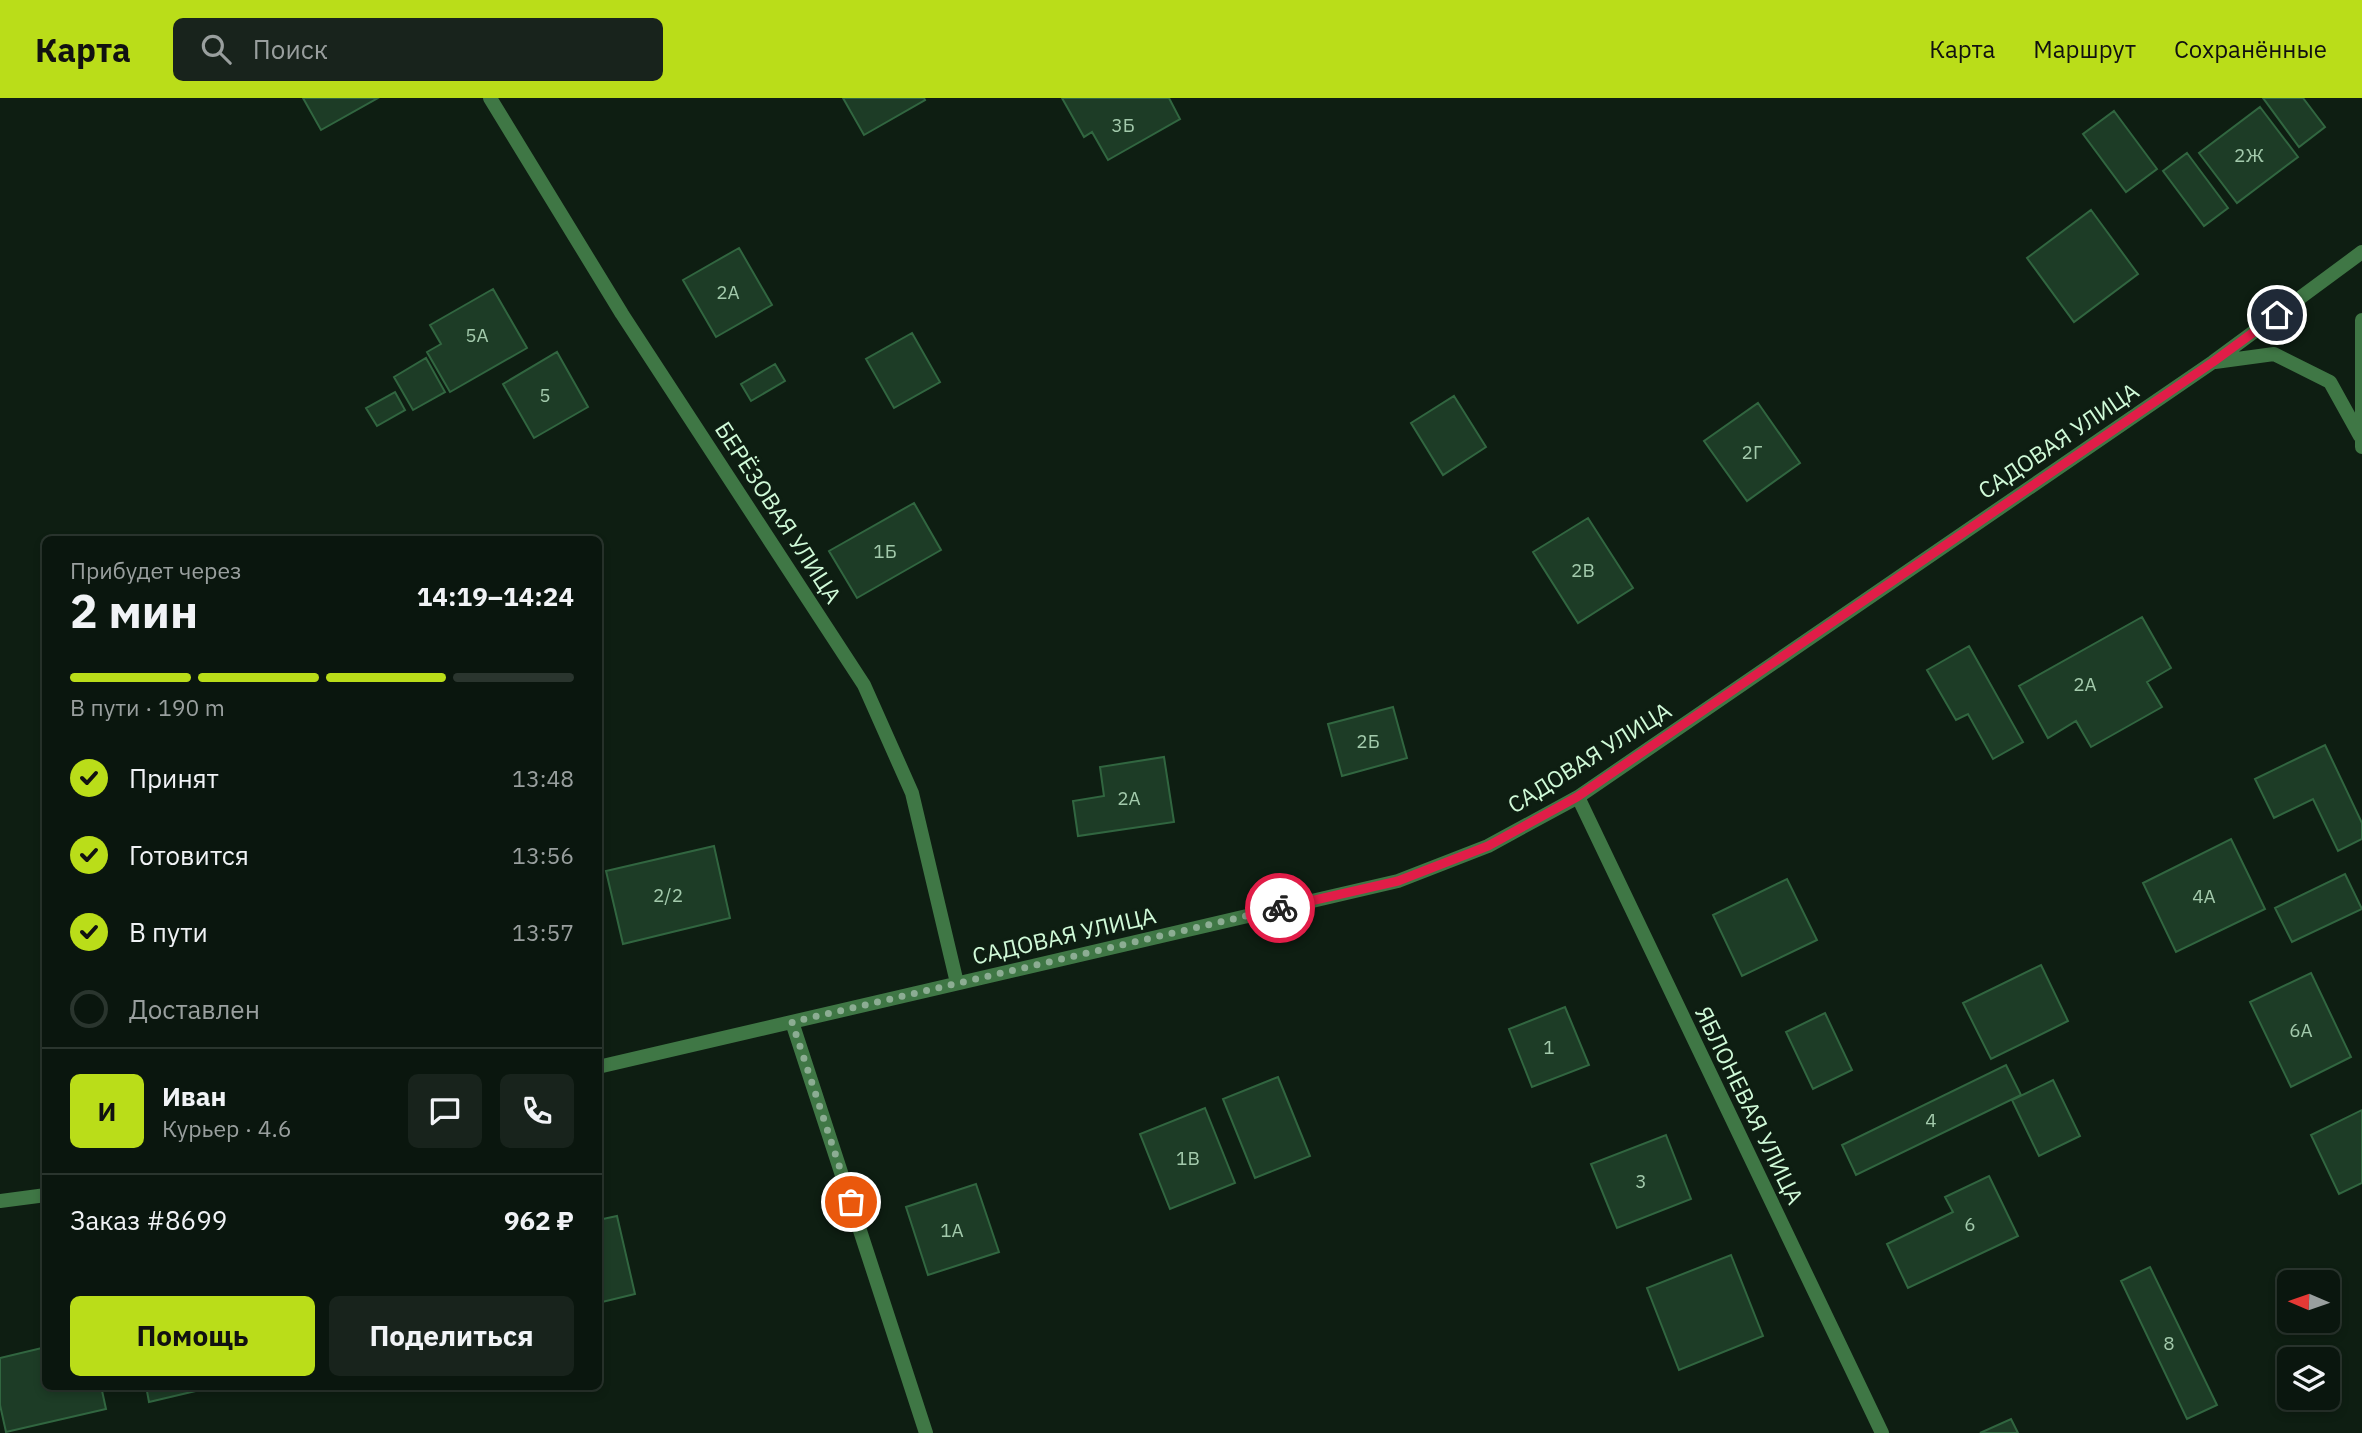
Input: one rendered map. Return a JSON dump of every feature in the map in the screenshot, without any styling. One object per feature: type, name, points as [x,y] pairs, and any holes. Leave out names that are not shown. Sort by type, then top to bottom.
[{"type":"street","name":"БЕРЁЗОВАЯ УЛИЦА","points":[[490,98],[622,314],[864,685],[912,793],[957,983]]},
{"type":"street","name":"САДОВАЯ УЛИЦА","points":[[602,1066],[1398,881],[1488,846],[1577,797],[2213,362],[2362,252]]},
{"type":"street","points":[[2361,442],[2362,320]]},
{"type":"street","points":[[2213,362],[2274,354],[2330,382],[2361,442]]},
{"type":"street","name":"ЯБЛОНЕВАЯ УЛИЦА","points":[[1577,797],[1882,1433]]},
{"type":"street","points":[[792,1022],[926,1433]]},
{"type":"street","points":[[0,1201],[42,1196]]},
{"type":"building","points":[[303,98],[378,98],[321,130]]},
{"type":"building","points":[[843,98],[924,98],[925,100],[864,135]]},
{"type":"building","points":[[1062,98],[1169,98],[1180,119],[1108,160],[1092,132],[1084,137]]},
{"type":"building","points":[[2263,98],[2303,98],[2325,127],[2299,147]]},
{"type":"building","points":[[2260,107],[2298,157],[2237,203],[2199,153]]},
{"type":"building","points":[[2114,111],[2157,169],[2126,192],[2083,134]]},
{"type":"building","points":[[2187,153],[2228,208],[2204,226],[2163,171]]},
{"type":"building","points":[[2091,210],[2138,274],[2074,322],[2027,258]]},
{"type":"building","points":[[739,248],[772,305],[716,337],[683,280]]},
{"type":"building","points":[[493,289],[527,348],[450,392],[427,352],[441,344],[430,325]]},
{"type":"building","points":[[912,333],[940,382],[894,408],[866,359]]},
{"type":"building","points":[[557,352],[588,407],[534,438],[503,384]]},
{"type":"building","points":[[426,358],[445,392],[413,410],[394,377]]},
{"type":"building","points":[[775,364],[785,381],[751,401],[741,384]]},
{"type":"building","points":[[395,392],[405,410],[377,426],[366,408]]},
{"type":"building","points":[[1454,396],[1486,447],[1443,475],[1411,423]]},
{"type":"building","points":[[1758,403],[1800,463],[1747,501],[1704,441]]},
{"type":"building","points":[[914,503],[941,550],[857,598],[829,551]]},
{"type":"building","points":[[1588,518],[1633,588],[1578,623],[1533,552]]},
{"type":"building","points":[[2142,617],[2171,668],[2147,682],[2162,707],[2091,747],[2076,721],[2048,738],[2019,686]]},
{"type":"building","points":[[1969,646],[2023,742],[1993,759],[1968,714],[1956,720],[1927,670]]},
{"type":"building","points":[[1393,707],[1407,758],[1342,776],[1328,724]]},
{"type":"building","points":[[2325,745],[2362,823],[2362,839],[2338,851],[2313,799],[2274,818],[2255,779]]},
{"type":"building","points":[[1164,757],[1174,822],[1078,836],[1073,801],[1104,796],[1100,767]]},
{"type":"building","points":[[2231,839],[2265,909],[2176,952],[2143,883]]},
{"type":"building","points":[[714,846],[730,918],[623,944],[606,871]]},
{"type":"building","points":[[2345,874],[2362,909],[2292,942],[2275,908]]},
{"type":"building","points":[[1787,879],[1817,940],[1742,976],[1713,915]]},
{"type":"building","points":[[2041,965],[2068,1021],[1991,1059],[1963,1003]]},
{"type":"building","points":[[2311,973],[2351,1057],[2291,1087],[2250,1002]]},
{"type":"building","points":[[1565,1007],[1589,1065],[1532,1087],[1509,1029]]},
{"type":"building","points":[[1825,1013],[1852,1070],[1813,1089],[1786,1032]]},
{"type":"building","points":[[2006,1065],[2021,1095],[1856,1175],[1842,1145]]},
{"type":"building","points":[[1278,1077],[1310,1156],[1255,1178],[1223,1099]]},
{"type":"building","points":[[2053,1080],[2080,1136],[2039,1156],[2012,1100]]},
{"type":"building","points":[[1205,1108],[1235,1183],[1170,1209],[1140,1134]]},
{"type":"building","points":[[2362,1110],[2362,1183],[2339,1194],[2311,1135]]},
{"type":"building","points":[[1666,1135],[1691,1199],[1617,1228],[1591,1164]]},
{"type":"building","points":[[1989,1176],[2018,1236],[1908,1288],[1887,1244],[1953,1212],[1945,1197]]},
{"type":"building","points":[[976,1184],[999,1252],[928,1275],[906,1207]]},
{"type":"building","points":[[617,1216],[635,1294],[602,1302],[602,1219]]},
{"type":"building","points":[[1731,1255],[1763,1336],[1679,1370],[1647,1288]]},
{"type":"building","points":[[2150,1267],[2217,1405],[2187,1419],[2121,1281]]},
{"type":"building","points":[[42,1348],[42,1390],[102,1390],[106,1409],[6,1432],[0,1405],[0,1358]]},
{"type":"building","points":[[147,1390],[200,1390],[149,1402]]},
{"type":"building","points":[[2011,1419],[2018,1433],[1980,1433]]},
{"type":"way so far","points":[[851,1202],[792,1022],[1280,908]]},
{"type":"route","points":[[1280,908],[1398,881],[1488,846],[1577,797],[2213,362],[2277,315]]}]
